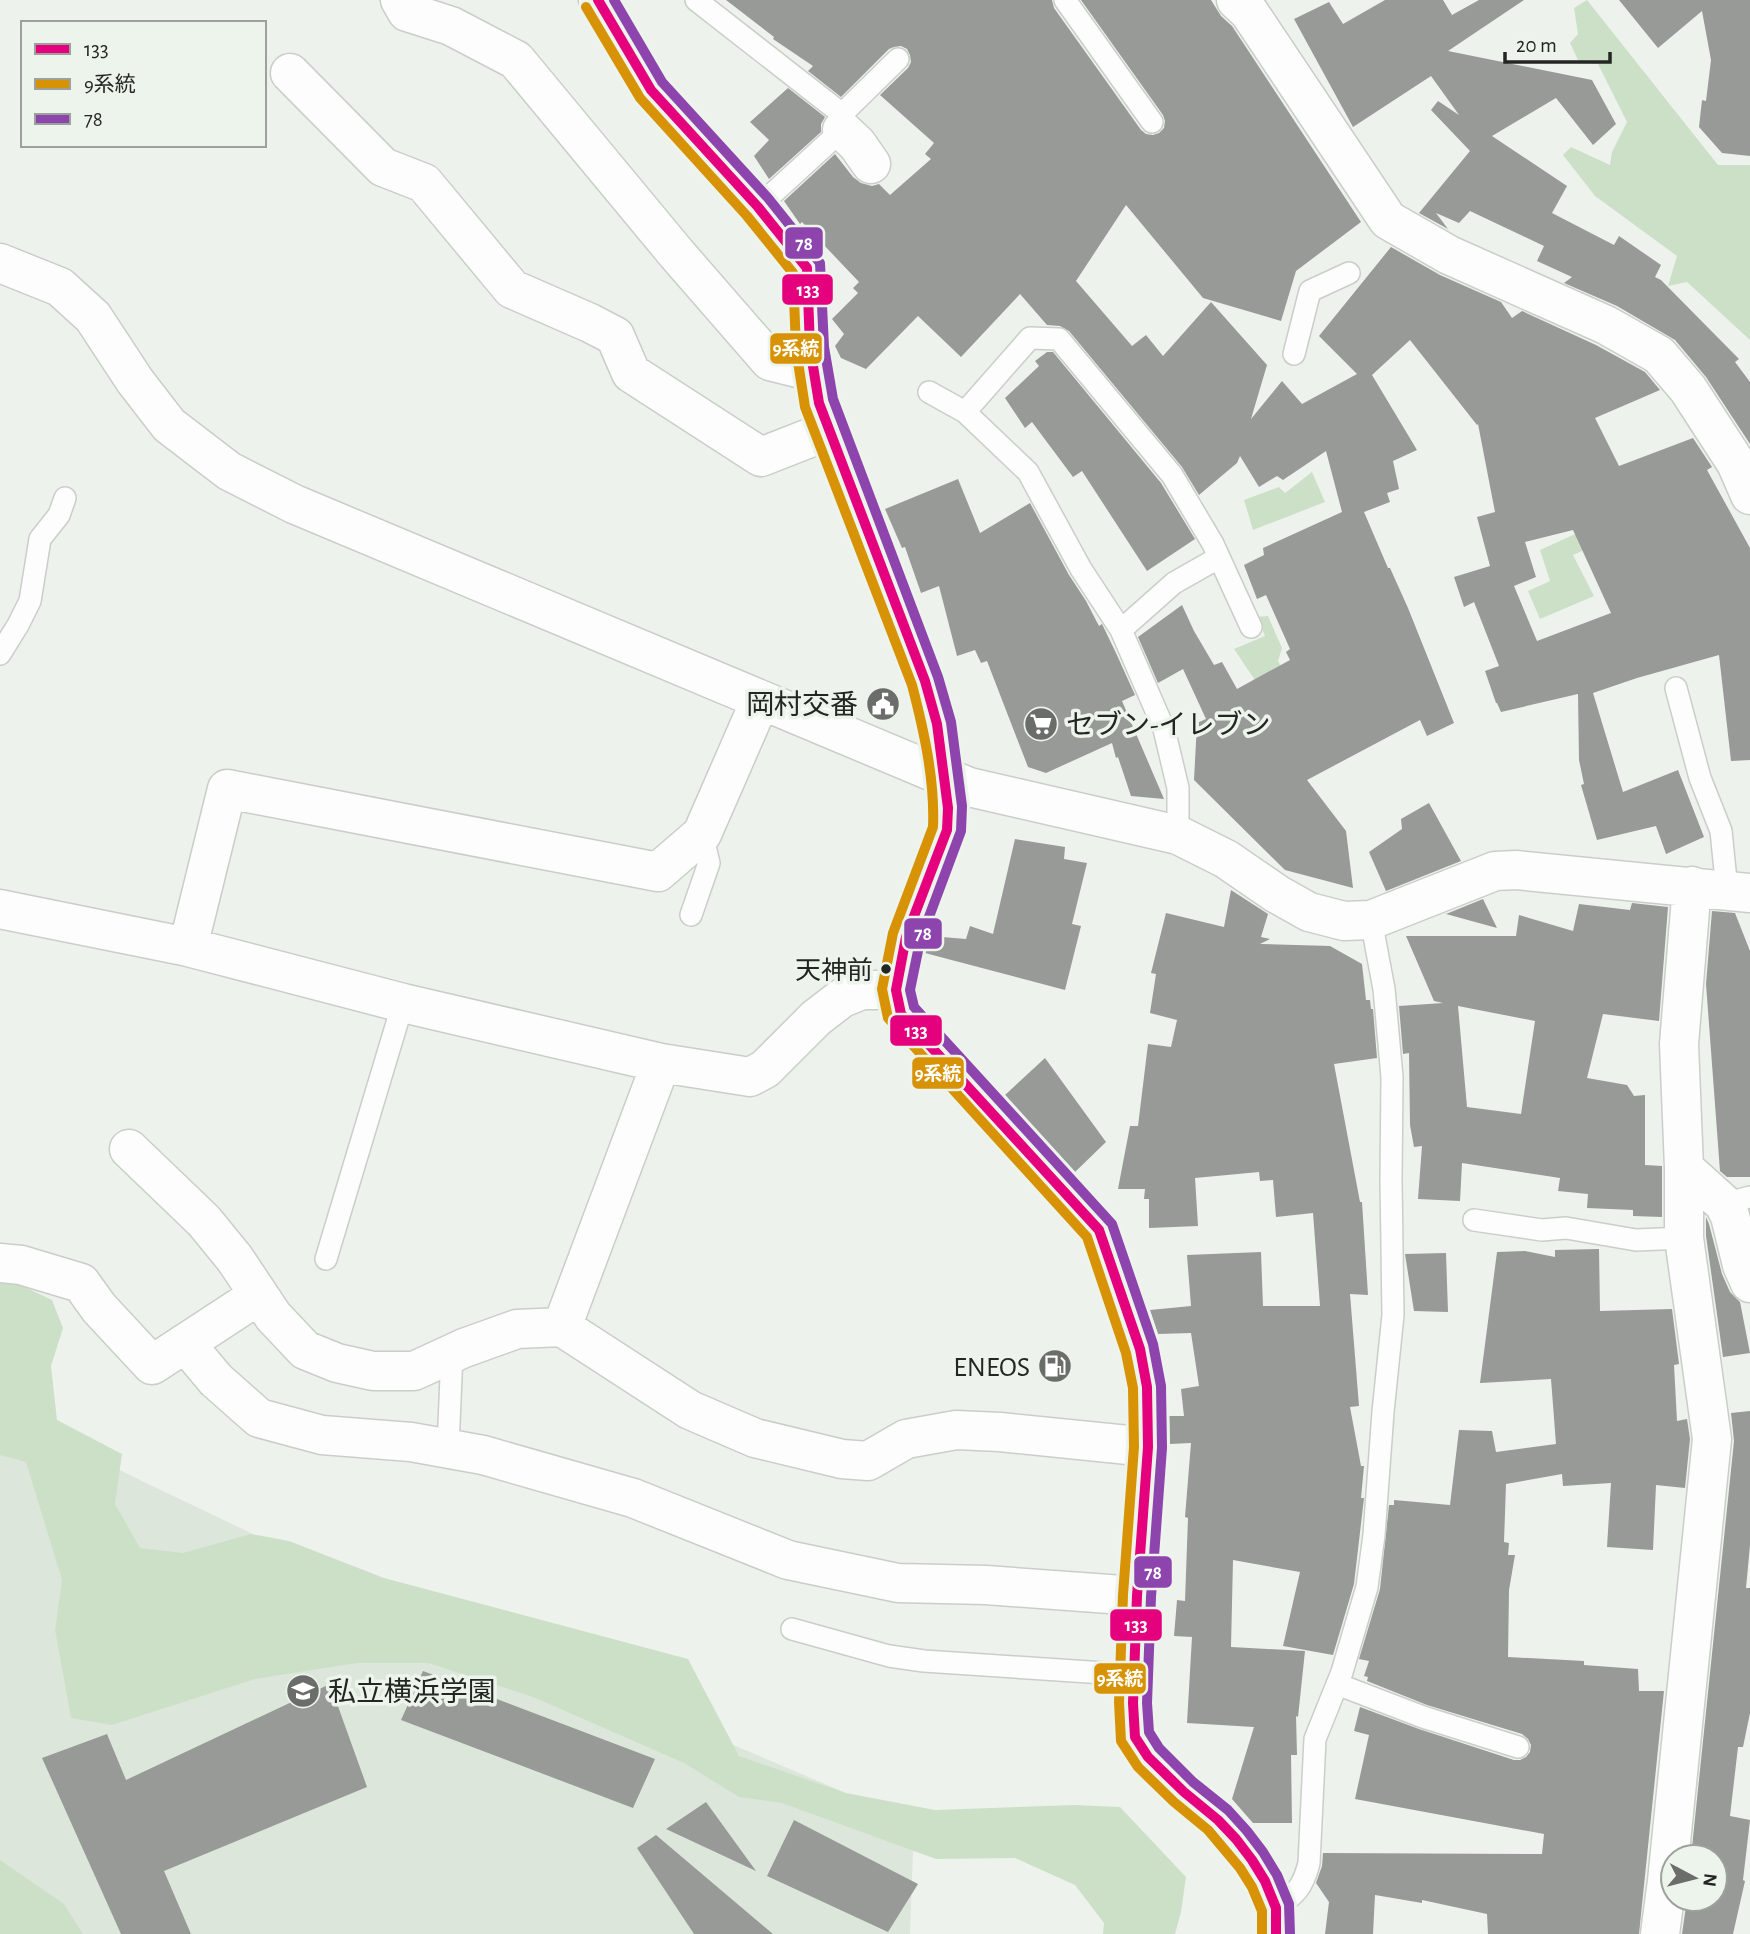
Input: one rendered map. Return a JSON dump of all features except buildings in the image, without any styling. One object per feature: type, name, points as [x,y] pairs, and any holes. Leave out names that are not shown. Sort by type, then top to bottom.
[{"type":"street","points":[[400,0],[407,12],[451,26],[516,60],[676,253],[771,361],[814,372]]},
{"type":"street","points":[[598,0],[651,90],[758,207],[807,268],[810,348],[819,403],[925,681],[937,724],[948,808],[947,830],[906,937],[896,990],[901,1014],[1099,1230],[1140,1349],[1147,1387],[1148,1447],[1137,1595],[1133,1703],[1135,1737],[1148,1757],[1184,1792],[1218,1819],[1236,1839],[1265,1881],[1276,1921]]},
{"type":"street","points":[[1236,0],[1249,12],[1388,220],[1449,256],[1606,325],[1659,355],[1688,389],[1736,463],[1750,495]]},
{"type":"street","points":[[290,73],[383,167],[424,183],[512,289],[615,336],[631,373],[761,457],[830,430]]},
{"type":"street","points":[[842,122],[871,164]]},
{"type":"street","points":[[0,263],[60,287],[93,317],[135,381],[169,425],[229,471],[294,504],[969,787],[1178,835],[1226,859],[1309,912],[1344,921],[1371,920],[1495,871],[1516,870],[1723,890],[1679,1044],[1684,1238],[1712,1438],[1661,1934]]},
{"type":"street","points":[[188,947],[227,789],[658,872],[702,834],[760,701]]},
{"type":"street","points":[[0,909],[188,947],[403,1003],[661,1063],[750,1077],[765,1069],[816,1018],[842,998],[862,990],[896,990]]},
{"type":"street","points":[[562,1327],[661,1063]]},
{"type":"street","points":[[130,1149],[204,1221],[235,1259],[274,1316],[305,1350],[337,1363],[373,1371],[414,1371],[452,1353],[517,1329],[562,1327],[690,1410],[755,1437],[842,1459],[868,1461],[906,1439],[956,1430],[1148,1447]]},
{"type":"street","points":[[1684,1168],[1737,1201],[1730,1216],[1742,1265],[1750,1283]]},
{"type":"street","points":[[0,1264],[21,1265],[81,1283],[99,1308],[152,1365],[259,1295]]},
{"type":"street","points":[[185,1343],[216,1380],[259,1418],[322,1435],[411,1442],[483,1455],[633,1499],[788,1560],[898,1583],[986,1585],[1137,1595]]},
{"type":"lane","points":[[696,0],[842,122]]},
{"type":"lane","points":[[1065,0],[1152,122]]},
{"type":"lane","points":[[758,207],[842,122],[898,59]]},
{"type":"lane","points":[[1294,354],[1310,291],[1349,273]]},
{"type":"lane","points":[[965,412],[1030,338],[1059,339],[1172,475],[1213,544],[1251,627]]},
{"type":"lane","points":[[929,392],[965,412],[1028,472],[1081,569],[1121,631],[1164,729],[1178,788],[1178,835]]},
{"type":"lane","points":[[0,654],[30,601],[40,539],[59,515],[65,498]]},
{"type":"lane","points":[[1121,631],[1174,583],[1218,558]]},
{"type":"lane","points":[[1676,688],[1700,778],[1721,831],[1723,890]]},
{"type":"lane","points":[[691,915],[709,863],[702,834]]},
{"type":"lane","points":[[1276,1921],[1305,1880],[1309,1863],[1315,1739],[1337,1684],[1367,1587],[1374,1535],[1393,1315],[1392,1077],[1384,989],[1371,920]]},
{"type":"lane","points":[[326,1259],[403,1003]]},
{"type":"lane","points":[[1474,1220],[1542,1230],[1566,1228],[1636,1240],[1684,1238]]},
{"type":"lane","points":[[448,1448],[452,1353]]},
{"type":"lane","points":[[792,1629],[890,1656],[923,1661],[1134,1675]]},
{"type":"lane","points":[[1337,1684],[1423,1717],[1518,1747]]},
{"type":"shaded area","name":"私立横浜学園","points":[[0,1410],[368,1589],[914,1822],[910,1934],[36,1934],[0,1904]]},
{"type":"green space","points":[[1587,0],[1718,165],[1750,165],[1750,340],[1687,282],[1668,286],[1677,256],[1595,196],[1563,155],[1571,147],[1610,165],[1612,152],[1627,122],[1598,64],[1579,62],[1570,43],[1578,34],[1574,8]]},
{"type":"green space","points":[[1312,472],[1325,502],[1253,530],[1244,500],[1279,487],[1285,493]]},
{"type":"green space","points":[[1584,530],[1589,548],[1573,555],[1594,596],[1540,619],[1528,591],[1550,581],[1540,550]]},
{"type":"green space","points":[[1268,616],[1282,648],[1278,661],[1297,694],[1275,710],[1234,649],[1265,636],[1257,617]]},
{"type":"green space","points":[[0,1281],[14,1282],[52,1300],[63,1328],[51,1366],[57,1420],[122,1454],[115,1504],[140,1548],[183,1553],[251,1534],[289,1541],[384,1578],[688,1659],[739,1756],[846,1793],[935,1810],[1074,1805],[1120,1807],[1186,1877],[1175,1934],[1103,1934],[1104,1923],[1075,1885],[1015,1858],[936,1859],[782,1803],[739,1797],[684,1763],[533,1697],[428,1663],[357,1663],[255,1679],[112,1725],[71,1718],[55,1630],[62,1580],[26,1462],[0,1455]]},
{"type":"green space","points":[[0,1860],[64,1904],[83,1934],[0,1934]]},
{"type":"transit line","name":"133","points":[[598,0],[651,90],[758,207],[807,268],[810,348],[819,403],[925,681],[937,724],[948,808],[947,830],[906,937],[896,990],[901,1014],[1099,1230],[1140,1349],[1147,1387],[1148,1447],[1137,1596],[1133,1703],[1135,1737],[1148,1757],[1218,1820],[1252,1860],[1265,1881],[1276,1908],[1276,1934]]},
{"type":"transit line","name":"78","points":[[614,0],[662,82],[768,198],[820,263],[824,347],[833,399],[938,677],[951,722],[962,806],[961,831],[920,941],[910,990],[914,1007],[1112,1224],[1153,1344],[1161,1386],[1162,1448],[1151,1597],[1147,1703],[1149,1732],[1159,1748],[1193,1782],[1228,1810],[1263,1852],[1277,1875],[1289,1904],[1290,1934]]},
{"type":"transit line","name":"9系統","points":[[586,7],[640,98],[747,216],[793,273],[796,349],[805,407],[912,685],[930,774],[933,827],[893,933],[882,989],[888,1018],[1087,1237],[1126,1353],[1133,1388],[1134,1447],[1123,1595],[1119,1702],[1121,1741],[1138,1767],[1208,1830],[1240,1868],[1262,1911],[1262,1934]]},
{"type":"place","name":"岡村交番","points":[[883,704]]},
{"type":"place","name":"セブン-イレブン","points":[[1041,724]]},
{"type":"place","name":"天神前","points":[[886,969]]},
{"type":"place","name":"ENEOS","points":[[1055,1366]]},
{"type":"place","name":"私立横浜学園","points":[[303,1691]]}]
